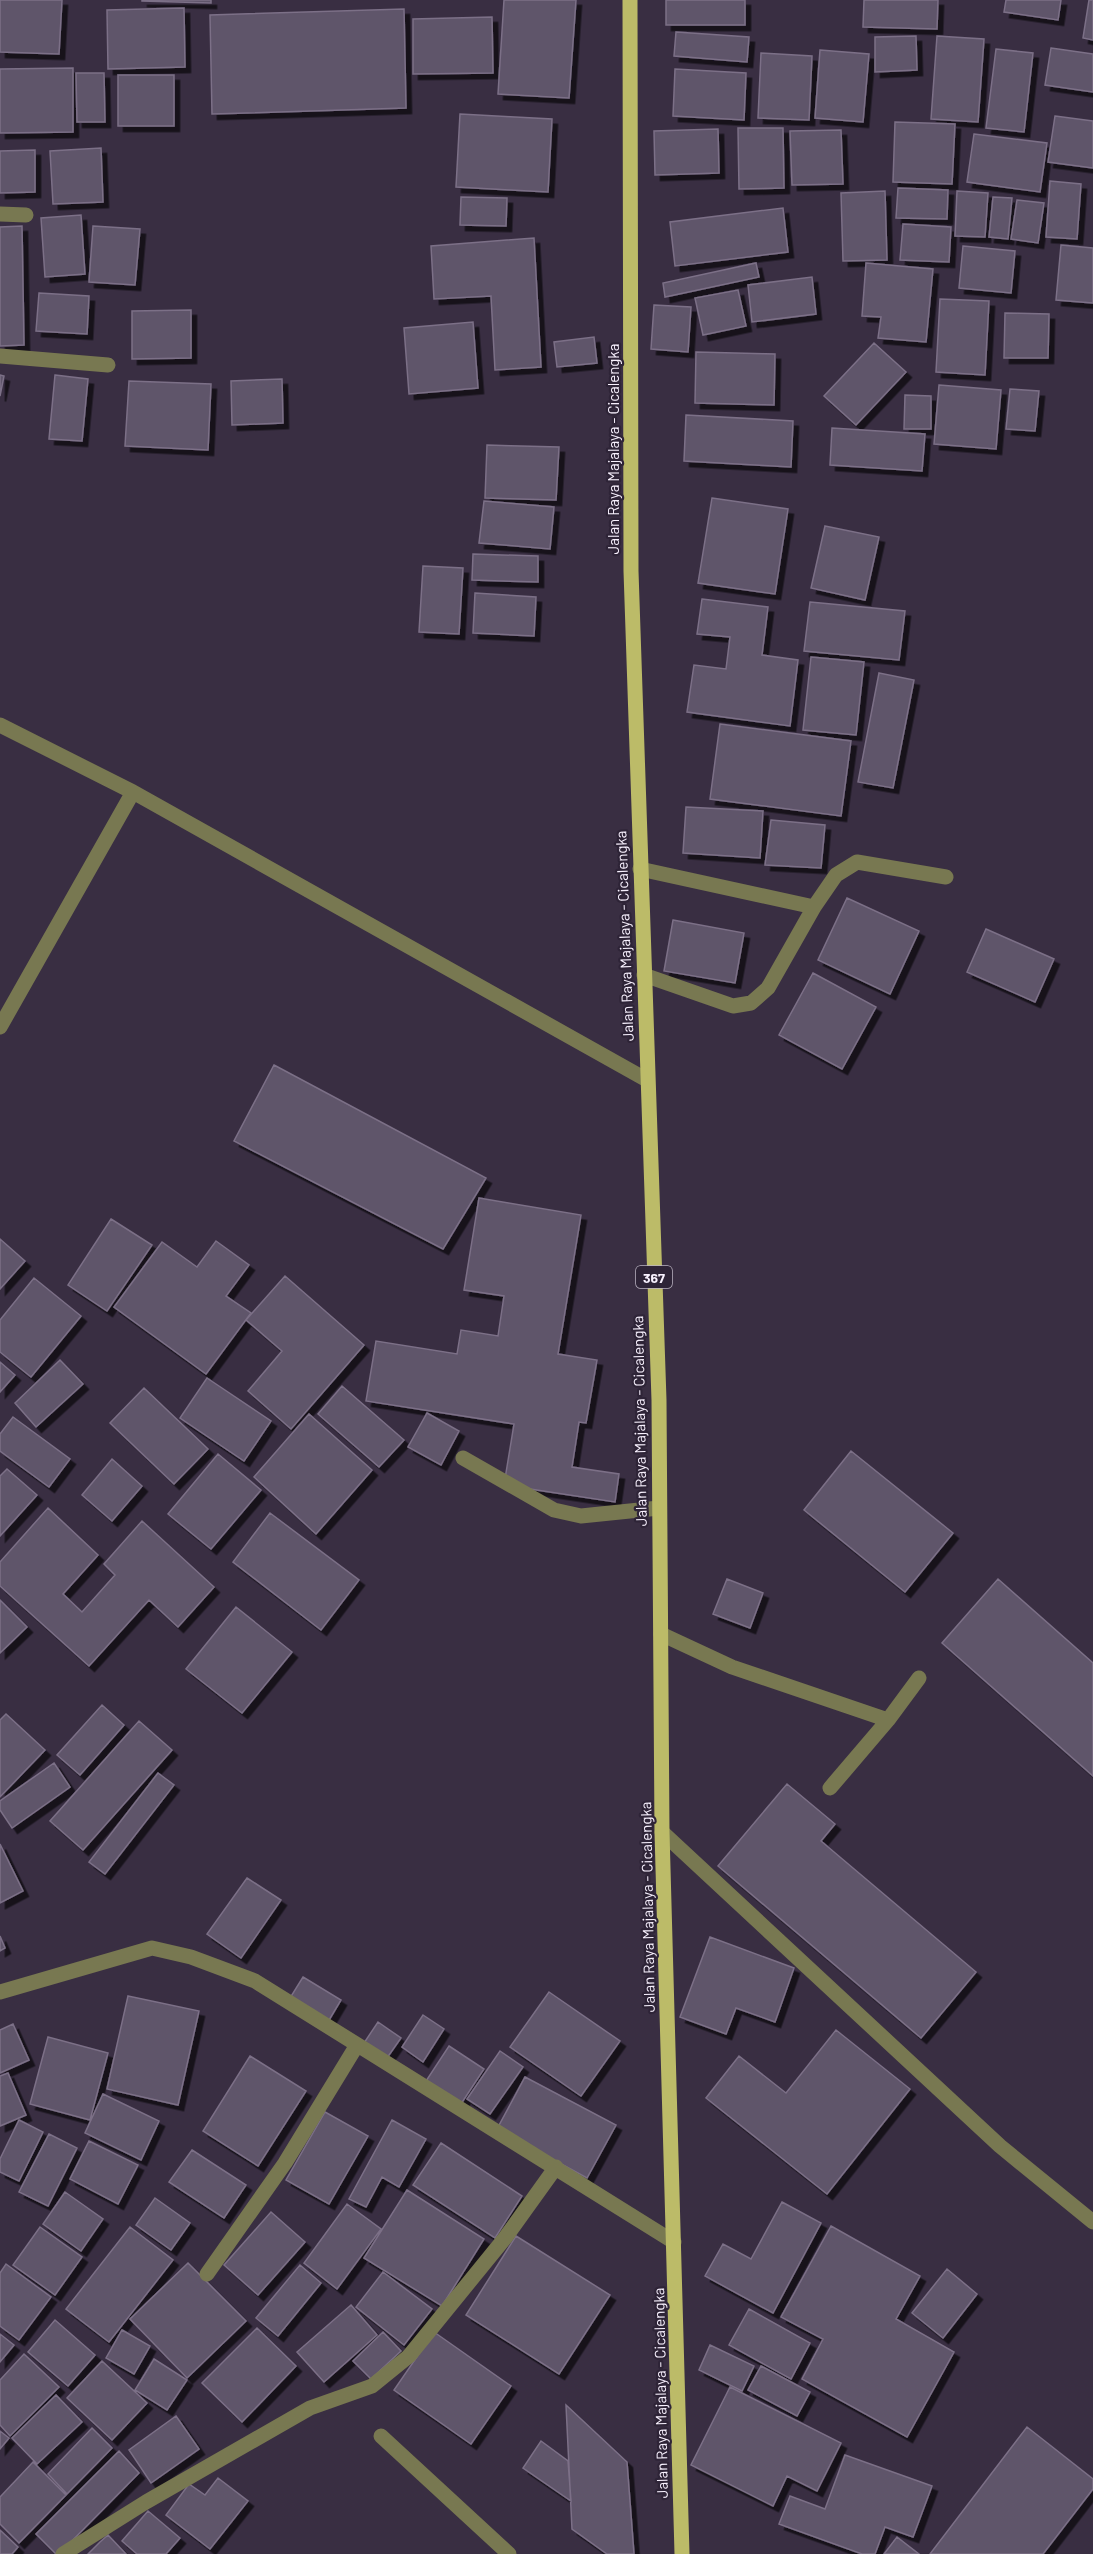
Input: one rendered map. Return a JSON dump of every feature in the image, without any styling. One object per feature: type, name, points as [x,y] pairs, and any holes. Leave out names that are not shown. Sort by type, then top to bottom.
[{"type":"main road","name":"Jalan Raya Majalaya - Cicalengka","points":[[630,0],[631,571],[658,1400],[662,1832],[682,2554]]},
{"type":"street","points":[[0,214],[26,215]]},
{"type":"street","points":[[0,356],[108,366]]},
{"type":"street","points":[[0,725],[133,792],[647,1080]]},
{"type":"street","points":[[0,1027],[133,792]]},
{"type":"street","points":[[644,975],[733,1006],[751,1003],[768,988],[814,907],[836,875],[857,862],[946,878]]},
{"type":"street","points":[[640,869],[814,907]]},
{"type":"street","points":[[463,1458],[555,1510],[581,1516],[659,1508]]},
{"type":"street","points":[[661,1634],[732,1668],[888,1720]]},
{"type":"street","points":[[830,1788],[888,1720],[919,1678]]},
{"type":"street","points":[[662,1832],[1000,2146],[1093,2222]]},
{"type":"street","points":[[0,1992],[152,1948],[191,1958],[255,1981],[674,2242]]},
{"type":"street","points":[[207,2274],[285,2163],[357,2045]]},
{"type":"street","points":[[63,2554],[146,2502],[310,2408],[372,2386],[410,2356],[505,2238],[556,2167]]},
{"type":"street","points":[[381,2436],[509,2554]]},
{"type":"building","points":[[0,0],[62,0],[59,54],[0,52]]},
{"type":"building","points":[[211,0],[211,3],[142,1]]},
{"type":"building","points":[[504,0],[576,0],[569,98],[498,94]]},
{"type":"building","points":[[666,0],[745,0],[745,25],[666,25]]},
{"type":"building","points":[[864,0],[938,0],[937,29],[863,27]]},
{"type":"building","points":[[1006,0],[1061,0],[1058,20],[1004,12]]},
{"type":"building","points":[[1089,0],[1093,0],[1093,40],[1083,38]]},
{"type":"building","points":[[184,8],[185,67],[108,69],[107,10]]},
{"type":"building","points":[[404,9],[406,108],[212,114],[210,15]]},
{"type":"building","points":[[492,17],[493,73],[413,74],[413,19]]},
{"type":"building","points":[[676,32],[749,37],[747,62],[674,56]]},
{"type":"building","points":[[916,36],[917,70],[875,72],[875,37]]},
{"type":"building","points":[[937,36],[984,39],[978,122],[931,119]]},
{"type":"building","points":[[1051,48],[1093,54],[1093,92],[1045,85]]},
{"type":"building","points":[[996,49],[1033,53],[1024,132],[986,128]]},
{"type":"building","points":[[820,50],[869,54],[863,122],[815,118]]},
{"type":"building","points":[[761,53],[812,56],[809,120],[758,118]]},
{"type":"building","points":[[73,68],[73,132],[0,133],[0,69]]},
{"type":"building","points":[[675,69],[746,73],[744,120],[673,116]]},
{"type":"building","points":[[76,73],[104,73],[105,122],[77,122]]},
{"type":"building","points":[[118,75],[174,75],[174,126],[118,126]]},
{"type":"building","points":[[460,114],[552,119],[548,192],[456,187]]},
{"type":"building","points":[[1055,116],[1093,121],[1093,168],[1048,162]]},
{"type":"building","points":[[895,122],[955,124],[952,184],[893,182]]},
{"type":"building","points":[[738,128],[783,128],[784,188],[739,189]]},
{"type":"building","points":[[718,129],[719,173],[655,175],[654,131]]},
{"type":"building","points":[[841,130],[843,184],[792,185],[790,131]]},
{"type":"building","points":[[974,134],[1047,143],[1040,192],[967,182]]},
{"type":"building","points":[[101,148],[103,202],[53,204],[50,151]]},
{"type":"building","points":[[35,150],[35,192],[0,193],[0,151]]},
{"type":"building","points":[[1050,181],[1081,184],[1077,239],[1046,237]]},
{"type":"building","points":[[898,188],[948,190],[947,219],[896,218]]},
{"type":"building","points":[[885,191],[887,260],[843,261],[841,193]]},
{"type":"building","points":[[957,191],[988,193],[985,237],[955,236]]},
{"type":"building","points":[[461,197],[507,198],[506,226],[460,225]]},
{"type":"building","points":[[993,197],[1012,198],[1008,239],[989,237]]},
{"type":"building","points":[[1017,200],[1044,203],[1038,243],[1011,239]]},
{"type":"building","points":[[783,208],[788,252],[675,266],[670,222]]},
{"type":"building","points":[[81,215],[85,274],[45,277],[41,218]]},
{"type":"building","points":[[903,224],[951,227],[949,262],[900,260]]},
{"type":"building","points":[[22,226],[24,345],[0,346],[0,227]]},
{"type":"building","points":[[93,226],[140,229],[135,285],[89,282]]},
{"type":"building","points":[[534,238],[541,367],[495,370],[491,296],[434,299],[431,246]]},
{"type":"building","points":[[1061,245],[1093,248],[1093,303],[1056,300]]},
{"type":"building","points":[[963,246],[1015,251],[1011,293],[959,288]]},
{"type":"building","points":[[756,263],[759,277],[665,297],[663,283]]},
{"type":"building","points":[[866,263],[933,269],[926,342],[878,338],[881,317],[862,316]]},
{"type":"building","points":[[812,277],[816,314],[752,322],[748,285]]},
{"type":"building","points":[[738,290],[746,326],[703,335],[695,298]]},
{"type":"building","points":[[39,293],[89,296],[87,334],[36,331]]},
{"type":"building","points":[[940,299],[989,301],[985,375],[936,372]]},
{"type":"building","points":[[654,305],[691,307],[688,352],[651,349]]},
{"type":"building","points":[[191,310],[191,358],[132,359],[132,311]]},
{"type":"building","points":[[1005,313],[1049,314],[1048,358],[1004,358]]},
{"type":"building","points":[[473,322],[478,388],[409,394],[404,328]]},
{"type":"building","points":[[594,337],[597,363],[557,367],[554,342]]},
{"type":"building","points":[[874,343],[906,372],[856,425],[824,396]]},
{"type":"building","points":[[696,352],[775,354],[774,405],[695,403]]},
{"type":"building","points":[[0,375],[4,376],[0,396]]},
{"type":"building","points":[[55,375],[88,379],[82,441],[49,439]]},
{"type":"building","points":[[282,379],[283,423],[232,425],[231,381]]},
{"type":"building","points":[[129,381],[211,384],[208,450],[125,446]]},
{"type":"building","points":[[939,385],[1001,390],[996,449],[934,444]]},
{"type":"building","points":[[1010,389],[1039,391],[1035,431],[1006,429]]},
{"type":"building","points":[[905,395],[931,396],[931,429],[904,429]]},
{"type":"building","points":[[686,415],[793,421],[791,467],[684,461]]},
{"type":"building","points":[[832,428],[925,434],[922,471],[830,465]]},
{"type":"building","points":[[487,445],[559,447],[556,500],[485,498]]},
{"type":"building","points":[[712,498],[788,509],[775,594],[698,583]]},
{"type":"building","points":[[484,501],[554,507],[550,549],[479,543]]},
{"type":"building","points":[[825,526],[879,537],[865,600],[811,588]]},
{"type":"building","points":[[473,554],[538,556],[538,582],[472,580]]},
{"type":"building","points":[[423,566],[463,568],[459,634],[419,632]]},
{"type":"building","points":[[475,593],[536,597],[534,636],[473,633]]},
{"type":"building","points":[[702,599],[768,607],[762,655],[798,660],[790,726],[687,712],[694,665],[726,669],[730,637],[697,634]]},
{"type":"building","points":[[810,602],[905,611],[899,660],[804,651]]},
{"type":"building","points":[[811,657],[864,662],[856,735],[803,730]]},
{"type":"building","points":[[879,673],[914,680],[893,788],[858,782]]},
{"type":"building","points":[[720,724],[851,741],[841,816],[710,799]]},
{"type":"building","points":[[686,807],[763,811],[760,858],[683,853]]},
{"type":"building","points":[[771,820],[825,825],[821,868],[765,865]]},
{"type":"building","points":[[847,898],[919,931],[890,994],[818,960]]},
{"type":"building","points":[[673,920],[744,933],[735,983],[664,971]]},
{"type":"building","points":[[986,929],[1054,959],[1035,1002],[967,972]]},
{"type":"building","points":[[813,973],[876,1007],[842,1069],[779,1035]]},
{"type":"building","points":[[274,1065],[486,1178],[443,1249],[234,1141]]},
{"type":"building","points":[[479,1198],[581,1215],[558,1354],[597,1360],[586,1423],[579,1422],[572,1467],[619,1474],[615,1502],[504,1485],[514,1424],[366,1401],[376,1341],[457,1354],[461,1330],[498,1336],[504,1296],[464,1290]]},
{"type":"building","points":[[111,1219],[152,1245],[107,1311],[68,1285]]},
{"type":"building","points":[[0,1239],[25,1261],[0,1289]]},
{"type":"building","points":[[216,1241],[249,1265],[226,1296],[251,1313],[206,1374],[114,1307],[162,1242],[197,1267]]},
{"type":"building","points":[[285,1276],[364,1345],[291,1429],[248,1391],[282,1351],[246,1320]]},
{"type":"building","points":[[34,1278],[81,1316],[31,1377],[0,1352],[0,1320]]},
{"type":"building","points":[[60,1360],[83,1384],[36,1427],[15,1403]]},
{"type":"building","points":[[0,1362],[15,1375],[0,1392]]},
{"type":"building","points":[[207,1378],[271,1421],[244,1461],[180,1418]]},
{"type":"building","points":[[342,1386],[404,1440],[379,1467],[318,1414]]},
{"type":"building","points":[[144,1388],[208,1449],[174,1484],[110,1423]]},
{"type":"building","points":[[427,1413],[459,1431],[441,1465],[408,1447]]},
{"type":"building","points":[[309,1414],[372,1470],[316,1534],[254,1477]]},
{"type":"building","points":[[13,1417],[70,1459],[49,1487],[0,1451],[0,1434]]},
{"type":"building","points":[[851,1451],[953,1533],[905,1592],[804,1510]]},
{"type":"building","points":[[218,1454],[261,1490],[211,1549],[168,1514]]},
{"type":"building","points":[[112,1459],[142,1486],[112,1521],[82,1495]]},
{"type":"building","points":[[7,1469],[37,1495],[0,1536],[0,1476]]},
{"type":"building","points":[[48,1508],[98,1555],[63,1594],[82,1612],[115,1575],[104,1564],[142,1521],[214,1587],[178,1627],[149,1600],[89,1666],[0,1586],[0,1562]]},
{"type":"building","points":[[270,1513],[359,1580],[321,1630],[233,1562]]},
{"type":"building","points":[[727,1579],[763,1593],[750,1628],[713,1614]]},
{"type":"building","points":[[998,1579],[1093,1663],[1093,1776],[942,1643]]},
{"type":"building","points":[[0,1600],[27,1627],[0,1653]]},
{"type":"building","points":[[236,1607],[292,1652],[242,1713],[186,1669]]},
{"type":"building","points":[[102,1705],[124,1725],[80,1775],[57,1755]]},
{"type":"building","points":[[6,1714],[45,1750],[0,1797],[0,1720]]},
{"type":"building","points":[[139,1721],[172,1750],[83,1850],[50,1821]]},
{"type":"building","points":[[54,1763],[70,1787],[12,1828],[0,1810],[0,1801]]},
{"type":"building","points":[[158,1773],[174,1785],[105,1874],[89,1862]]},
{"type":"building","points":[[787,1784],[835,1824],[821,1841],[976,1972],[921,2038],[718,1866]]},
{"type":"building","points":[[0,1844],[23,1891],[0,1903]]},
{"type":"building","points":[[247,1878],[281,1900],[241,1958],[207,1934]]},
{"type":"building","points":[[0,1936],[5,1948],[0,1951]]},
{"type":"building","points":[[710,1937],[794,1968],[775,2022],[736,2008],[726,2034],[680,2017]]},
{"type":"building","points":[[303,1977],[341,2000],[328,2022],[290,1998]]},
{"type":"building","points":[[549,1992],[620,2041],[581,2096],[510,2047]]},
{"type":"building","points":[[128,1996],[199,2011],[178,2105],[107,2089]]},
{"type":"building","points":[[423,2015],[444,2029],[423,2062],[402,2047]]},
{"type":"building","points":[[378,2022],[401,2038],[387,2058],[364,2043]]},
{"type":"building","points":[[13,2024],[29,2060],[0,2073],[0,2030]]},
{"type":"building","points":[[836,2030],[910,2089],[827,2194],[706,2098],[739,2056],[786,2093]]},
{"type":"building","points":[[48,2037],[108,2053],[90,2120],[30,2104]]},
{"type":"building","points":[[449,2046],[484,2069],[461,2104],[426,2081]]},
{"type":"building","points":[[500,2051],[523,2067],[490,2114],[467,2099]]},
{"type":"building","points":[[250,2056],[306,2091],[258,2166],[203,2131]]},
{"type":"building","points":[[8,2073],[26,2115],[0,2126],[0,2076]]},
{"type":"building","points":[[525,2077],[616,2125],[587,2178],[497,2129]]},
{"type":"building","points":[[103,2094],[159,2121],[141,2160],[85,2133]]},
{"type":"building","points":[[325,2112],[368,2136],[329,2204],[286,2180]]},
{"type":"building","points":[[19,2120],[43,2132],[19,2181],[0,2172],[0,2159]]},
{"type":"building","points":[[392,2120],[426,2139],[399,2187],[382,2177],[366,2207],[349,2199]]},
{"type":"building","points":[[49,2134],[77,2148],[48,2206],[19,2192]]},
{"type":"building","points":[[89,2141],[138,2165],[118,2204],[70,2179]]},
{"type":"building","points":[[441,2143],[522,2196],[495,2238],[413,2185]]},
{"type":"building","points":[[192,2150],[246,2185],[224,2218],[169,2182]]},
{"type":"building","points":[[407,2190],[484,2239],[442,2306],[364,2258]]},
{"type":"building","points":[[65,2192],[103,2219],[81,2251],[43,2224]]},
{"type":"building","points":[[155,2198],[190,2223],[171,2250],[136,2225]]},
{"type":"building","points":[[782,2202],[821,2223],[773,2313],[705,2276],[723,2244],[751,2259]]},
{"type":"building","points":[[347,2204],[381,2229],[337,2289],[304,2263]]},
{"type":"building","points":[[271,2212],[305,2242],[258,2295],[224,2265]]},
{"type":"building","points":[[831,2226],[920,2276],[896,2319],[954,2352],[907,2437],[802,2379],[823,2339],[781,2317]]},
{"type":"building","points":[[40,2227],[82,2257],[55,2295],[13,2265]]},
{"type":"building","points":[[130,2227],[173,2260],[109,2342],[66,2309]]},
{"type":"building","points":[[516,2236],[610,2295],[559,2374],[466,2315]]},
{"type":"building","points":[[188,2263],[246,2321],[187,2378],[130,2319]]},
{"type":"building","points":[[6,2264],[51,2297],[19,2340],[0,2326],[0,2273]]},
{"type":"building","points":[[300,2265],[321,2283],[278,2336],[256,2318]]},
{"type":"building","points":[[947,2269],[977,2294],[943,2338],[912,2313]]},
{"type":"building","points":[[383,2272],[432,2309],[404,2345],[356,2307]]},
{"type":"building","points":[[351,2305],[377,2335],[324,2382],[297,2352]]},
{"type":"building","points":[[749,2309],[810,2343],[791,2379],[729,2345]]},
{"type":"building","points":[[55,2320],[95,2355],[68,2386],[28,2352]]},
{"type":"building","points":[[257,2328],[296,2366],[242,2422],[202,2383]]},
{"type":"building","points":[[122,2330],[150,2346],[134,2374],[106,2358]]},
{"type":"building","points":[[383,2332],[401,2351],[371,2379],[353,2361]]},
{"type":"building","points":[[434,2332],[511,2386],[471,2444],[394,2390]]},
{"type":"building","points":[[0,2334],[14,2345],[0,2362]]},
{"type":"building","points":[[710,2345],[754,2366],[742,2391],[699,2370]]},
{"type":"building","points":[[24,2354],[59,2387],[10,2436],[0,2425],[0,2380]]},
{"type":"building","points":[[154,2359],[187,2380],[167,2410],[135,2390]]},
{"type":"building","points":[[102,2361],[147,2403],[112,2440],[67,2398]]},
{"type":"building","points":[[761,2366],[810,2392],[797,2416],[748,2390]]},
{"type":"building","points":[[730,2387],[841,2443],[817,2491],[787,2476],[773,2506],[691,2465]]},
{"type":"building","points":[[56,2395],[82,2422],[37,2464],[12,2438]]},
{"type":"building","points":[[566,2405],[627,2462],[634,2554],[607,2554],[572,2529]]},
{"type":"building","points":[[176,2416],[199,2449],[151,2483],[129,2450]]},
{"type":"building","points":[[1027,2427],[1093,2479],[1093,2489],[1043,2554],[930,2554]]},
{"type":"building","points":[[92,2428],[112,2448],[67,2494],[48,2474]]},
{"type":"building","points":[[0,2431],[9,2438],[0,2449]]},
{"type":"building","points":[[541,2441],[568,2461],[571,2501],[523,2468]]},
{"type":"building","points":[[119,2451],[139,2473],[59,2554],[56,2554],[36,2534]]},
{"type":"building","points":[[845,2455],[932,2486],[913,2537],[885,2527],[875,2554],[862,2554],[779,2524],[790,2496],[825,2509]]},
{"type":"building","points":[[33,2462],[66,2495],[19,2543],[0,2524],[0,2497]]},
{"type":"building","points":[[218,2478],[248,2501],[210,2549],[166,2515],[189,2484],[205,2495]]},
{"type":"building","points":[[148,2511],[180,2538],[166,2554],[137,2554],[122,2541]]},
{"type":"building","points":[[0,2530],[18,2547],[12,2554],[0,2554]]},
{"type":"building","points":[[108,2535],[126,2554],[88,2554],[100,2542]]},
{"type":"building","points":[[897,2537],[919,2554],[884,2554]]}]
